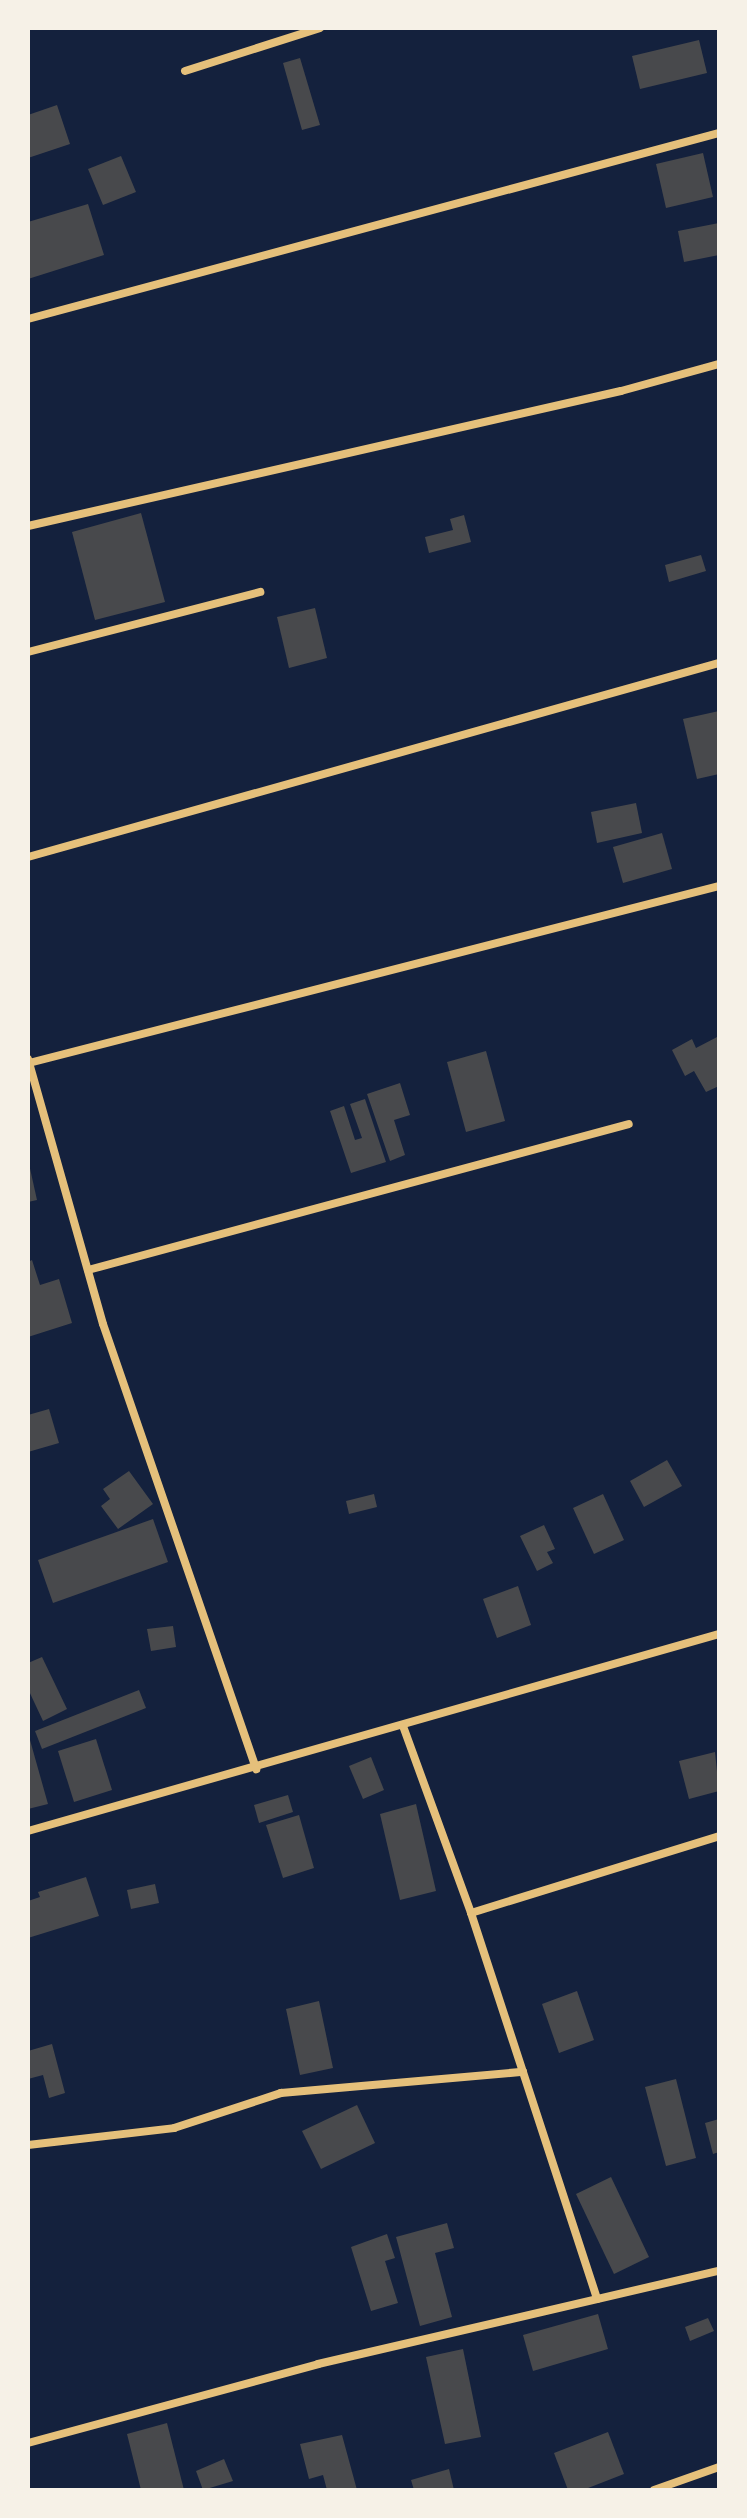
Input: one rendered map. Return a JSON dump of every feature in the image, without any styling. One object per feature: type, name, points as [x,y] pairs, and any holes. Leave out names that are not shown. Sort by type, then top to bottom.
[{"type":"street","points":[[185,71],[320,28]]},
{"type":"street","points":[[28,319],[719,133]]},
{"type":"street","points":[[28,526],[621,391],[719,364]]},
{"type":"street","points":[[28,652],[260,592]]},
{"type":"street","points":[[28,857],[719,663]]},
{"type":"street","points":[[256,1769],[88,1270],[29,1061],[719,886]]},
{"type":"street","points":[[88,1270],[629,1124]]},
{"type":"street","points":[[28,1831],[256,1769],[719,1634]]},
{"type":"street","points":[[403,1726],[471,1913],[597,2299]]},
{"type":"street","points":[[471,1913],[719,1836]]},
{"type":"street","points":[[28,2145],[174,2128],[281,2093],[523,2072]]},
{"type":"street","points":[[28,2443],[318,2364],[719,2271]]},
{"type":"street","points":[[654,2490],[719,2467]]},
{"type":"building","points":[[699,40],[707,73],[640,89],[632,56]]},
{"type":"building","points":[[300,58],[320,125],[302,130],[283,63]]},
{"type":"building","points":[[57,105],[70,144],[28,158],[28,115]]},
{"type":"building","points":[[703,153],[713,197],[666,208],[656,164]]},
{"type":"building","points":[[121,156],[136,192],[103,205],[88,169]]},
{"type":"building","points":[[88,204],[104,255],[28,279],[28,222]]},
{"type":"building","points":[[719,223],[719,255],[684,262],[678,231]]},
{"type":"building","points":[[141,513],[165,602],[95,620],[72,532]]},
{"type":"building","points":[[464,515],[471,542],[429,553],[425,537],[453,530],[450,519]]},
{"type":"building","points":[[701,555],[706,571],[669,582],[665,565]]},
{"type":"building","points":[[315,608],[327,658],[289,668],[277,617]]},
{"type":"building","points":[[719,711],[719,774],[697,779],[683,719]]},
{"type":"building","points":[[636,803],[642,833],[597,843],[591,812]]},
{"type":"building","points":[[662,833],[672,869],[623,883],[613,847]]},
{"type":"building","points":[[719,1036],[719,1086],[706,1092],[694,1071],[685,1076],[672,1050],[692,1039],[696,1048]]},
{"type":"building","points":[[486,1051],[505,1121],[466,1132],[447,1062]]},
{"type":"building","points":[[400,1083],[410,1115],[394,1120],[405,1155],[390,1161],[367,1094]]},
{"type":"building","points":[[365,1099],[386,1162],[351,1173],[330,1111],[344,1106],[355,1140],[362,1138],[350,1104]]},
{"type":"building","points":[[28,1165],[37,1200],[28,1202]]},
{"type":"building","points":[[32,1260],[40,1285],[59,1279],[72,1323],[28,1337],[28,1262]]},
{"type":"building","points":[[49,1409],[59,1443],[28,1452],[28,1415]]},
{"type":"building","points":[[667,1460],[682,1486],[644,1507],[630,1481]]},
{"type":"building","points":[[129,1471],[153,1504],[118,1529],[101,1506],[110,1499],[103,1489]]},
{"type":"building","points":[[374,1494],[377,1507],[349,1514],[346,1501]]},
{"type":"building","points":[[603,1494],[624,1540],[594,1554],[573,1508]]},
{"type":"building","points":[[153,1519],[168,1562],[53,1603],[38,1560]]},
{"type":"building","points":[[544,1525],[555,1549],[547,1552],[553,1563],[537,1571],[520,1536]]},
{"type":"building","points":[[518,1586],[531,1625],[497,1638],[483,1599]]},
{"type":"building","points":[[173,1626],[176,1647],[151,1651],[147,1629]]},
{"type":"building","points":[[42,1657],[67,1709],[43,1721],[28,1689],[28,1663]]},
{"type":"building","points":[[139,1690],[146,1708],[42,1749],[35,1731]]},
{"type":"building","points":[[28,1733],[48,1804],[28,1809]]},
{"type":"building","points":[[96,1739],[112,1790],[74,1802],[58,1751]]},
{"type":"building","points":[[715,1752],[719,1791],[689,1799],[679,1761]]},
{"type":"building","points":[[371,1757],[384,1790],[363,1799],[349,1766]]},
{"type":"building","points":[[288,1795],[293,1812],[259,1823],[254,1805]]},
{"type":"building","points":[[416,1804],[436,1891],[400,1900],[380,1814]]},
{"type":"building","points":[[299,1815],[314,1868],[283,1878],[266,1825]]},
{"type":"building","points":[[86,1877],[99,1916],[28,1938],[28,1901],[40,1897],[38,1892]]},
{"type":"building","points":[[155,1884],[159,1903],[131,1909],[127,1890]]},
{"type":"building","points":[[577,1991],[594,2040],[559,2053],[542,2004]]},
{"type":"building","points":[[319,2001],[333,2068],[300,2075],[286,2009]]},
{"type":"building","points":[[52,2044],[65,2093],[49,2098],[43,2075],[28,2079],[28,2051]]},
{"type":"building","points":[[676,2079],[696,2158],[666,2166],[645,2087]]},
{"type":"building","points":[[357,2105],[375,2143],[321,2169],[302,2131]]},
{"type":"building","points":[[719,2119],[719,2152],[713,2154],[705,2123]]},
{"type":"building","points":[[611,2177],[649,2257],[614,2274],[576,2194]]},
{"type":"building","points":[[447,2223],[454,2248],[435,2253],[452,2317],[420,2326],[396,2237]]},
{"type":"building","points":[[387,2234],[395,2258],[385,2261],[398,2303],[371,2311],[351,2247]]},
{"type":"building","points":[[598,2314],[608,2349],[533,2371],[523,2335]]},
{"type":"building","points":[[708,2318],[714,2331],[690,2341],[685,2327]]},
{"type":"building","points":[[463,2349],[481,2437],[445,2444],[426,2357]]},
{"type":"building","points":[[167,2423],[184,2490],[141,2490],[127,2434]]},
{"type":"building","points":[[608,2432],[624,2474],[583,2490],[568,2490],[554,2453]]},
{"type":"building","points":[[342,2435],[357,2490],[327,2490],[323,2475],[309,2479],[300,2444]]},
{"type":"building","points":[[224,2459],[233,2481],[203,2490],[196,2471]]},
{"type":"building","points":[[449,2469],[454,2490],[414,2490],[411,2480]]}]
